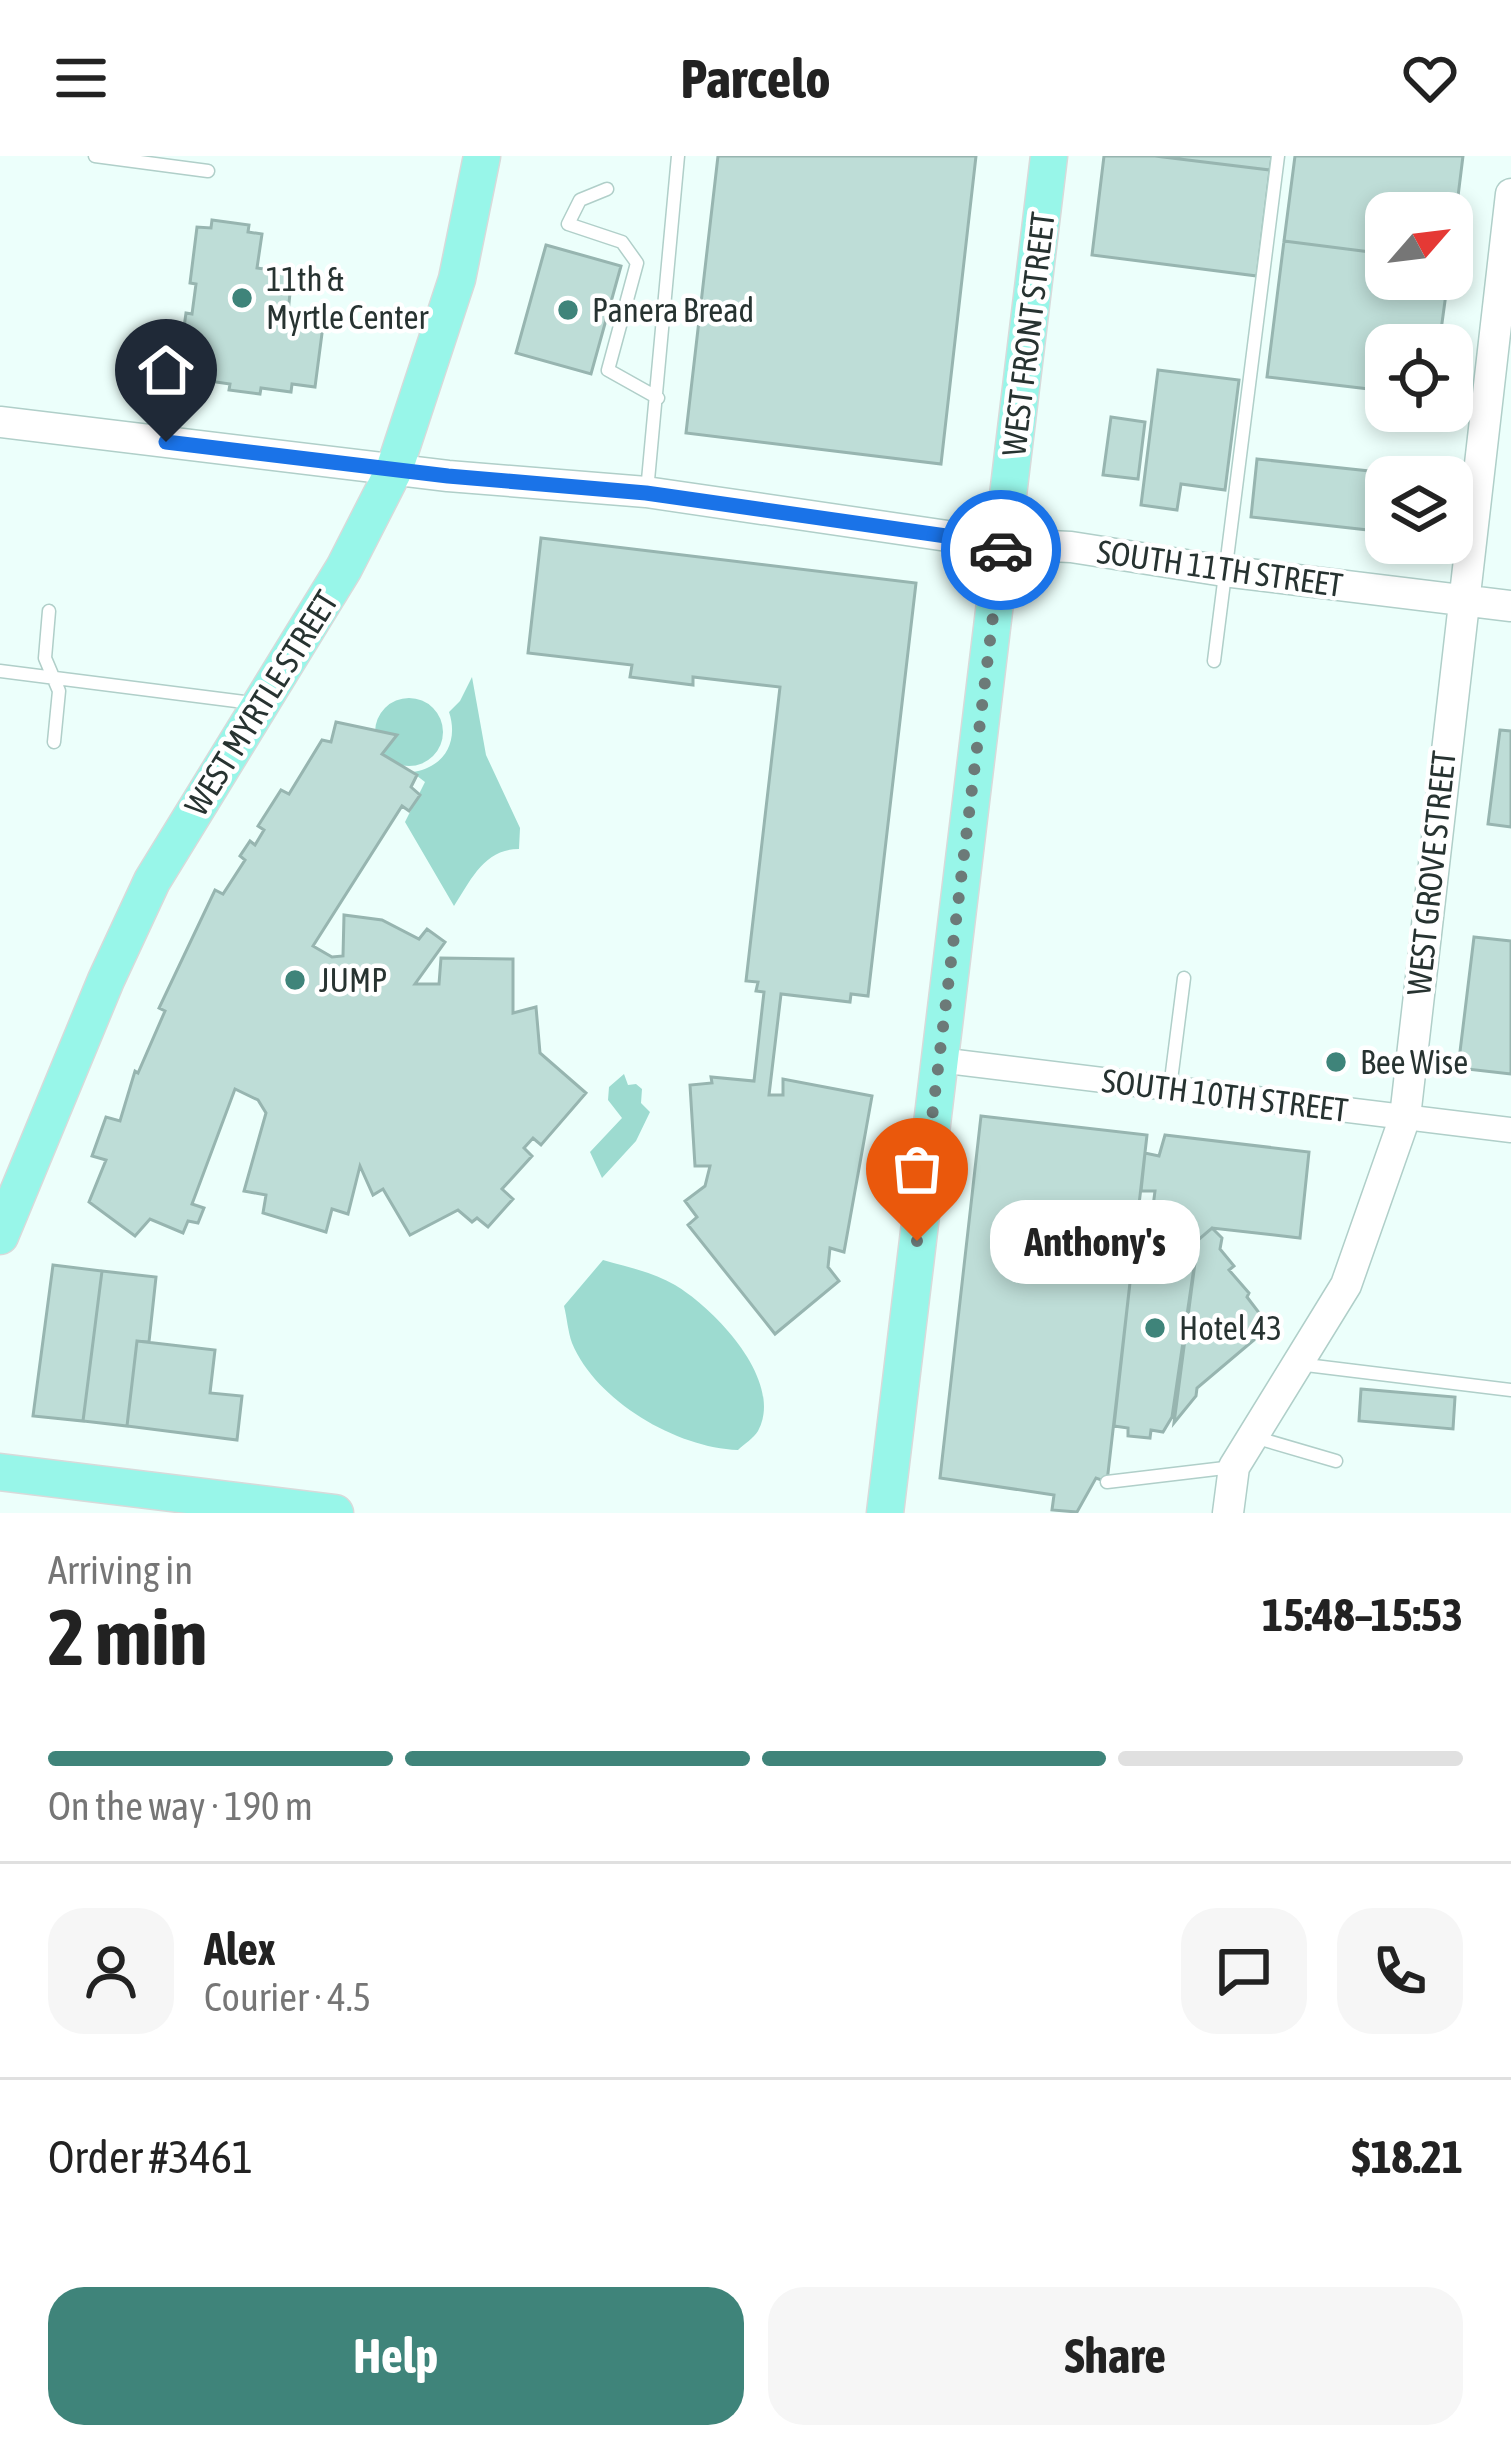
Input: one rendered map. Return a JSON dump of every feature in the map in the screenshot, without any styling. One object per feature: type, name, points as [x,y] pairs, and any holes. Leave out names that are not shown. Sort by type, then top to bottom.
[{"type":"main road","name":"WEST MYRTLE STREET","points":[[0,1234],[152,881],[344,568],[394,470],[457,279],[482,156]]},
{"type":"main road","name":"WEST FRONT STREET","points":[[885,1513],[1049,156]]},
{"type":"main road","points":[[0,1472],[335,1513]]},
{"type":"street","name":"WEST GROVE STREET","points":[[1228,1513],[1234,1467],[1346,1285],[1405,1117],[1463,600],[1505,293],[1511,194]]},
{"type":"street","name":"SOUTH 11TH STREET","points":[[0,422],[394,470],[646,493],[1002,544],[1071,547],[1511,606]]},
{"type":"street","name":"SOUTH 10TH STREET","points":[[939,1060],[1511,1130]]},
{"type":"lane","points":[[95,156],[208,171]]},
{"type":"lane","points":[[646,493],[678,156]]},
{"type":"lane","points":[[1214,661],[1278,156]]},
{"type":"lane","points":[[607,189],[580,200],[568,224],[622,242],[637,263],[608,370],[658,398]]},
{"type":"lane","points":[[49,611],[45,658],[59,691],[54,742]]},
{"type":"lane","points":[[0,671],[260,704]]},
{"type":"lane","points":[[1170,1088],[1184,978]]},
{"type":"lane","points":[[1298,1364],[1511,1390]]},
{"type":"lane","points":[[1253,1437],[1336,1461]]},
{"type":"lane","points":[[1107,1482],[1234,1467]]},
{"type":"green space","points":[[472,677],[486,755],[520,828],[519,849],[488,860],[454,906],[405,822],[425,782],[412,772],[433,765],[446,752],[452,733],[449,712]]},
{"type":"green space","points":[[409,698],[433,708],[443,732],[433,756],[409,766],[385,756],[375,732],[385,708]]},
{"type":"green space","points":[[624,1074],[628,1085],[642,1089],[641,1103],[650,1112],[636,1141],[602,1178],[590,1152],[622,1118],[608,1100],[609,1087]]},
{"type":"green space","points":[[603,1260],[675,1285],[708,1310],[741,1348],[762,1390],[764,1411],[758,1431],[738,1450],[665,1431],[619,1402],[584,1364],[572,1343],[564,1306]]},
{"type":"building","points":[[718,156],[976,156],[941,464],[686,433]]},
{"type":"building","points":[[1104,156],[1155,156],[1270,170],[1257,276],[1092,255]]},
{"type":"building","points":[[1155,156],[1272,156],[1270,170]]},
{"type":"building","points":[[1295,156],[1463,156],[1459,192],[1365,192],[1365,251],[1284,241]]},
{"type":"building","name":"11th & Myrtle Center","points":[[212,220],[249,225],[248,232],[262,234],[257,268],[292,273],[288,313],[324,318],[315,387],[292,384],[291,392],[261,388],[260,394],[229,390],[230,384],[202,380],[202,373],[178,370],[186,313],[192,314],[196,284],[190,283],[197,227],[211,228]]},
{"type":"building","points":[[1284,241],[1365,251],[1365,300],[1445,300],[1442,324],[1365,324],[1365,389],[1267,377]]},
{"type":"building","name":"Panera Bread","points":[[546,245],[621,266],[591,374],[516,353]]},
{"type":"building","points":[[1158,370],[1239,380],[1225,490],[1181,484],[1177,510],[1141,505]]},
{"type":"building","points":[[1111,417],[1145,422],[1138,479],[1103,475]]},
{"type":"building","points":[[1257,459],[1365,470],[1365,530],[1251,517]]},
{"type":"building","points":[[541,538],[916,583],[868,996],[851,994],[850,1002],[781,994],[769,1095],[783,1095],[783,1079],[872,1096],[844,1252],[830,1248],[828,1267],[839,1281],[775,1334],[688,1225],[697,1217],[685,1201],[705,1186],[710,1166],[695,1166],[690,1085],[712,1083],[711,1077],[754,1081],[764,992],[756,991],[758,982],[746,981],[780,687],[693,677],[693,685],[630,677],[632,665],[528,653]]},
{"type":"building","name":"JUMP","points":[[336,722],[397,735],[382,754],[417,775],[411,787],[420,795],[409,811],[402,806],[313,946],[332,957],[343,956],[344,915],[382,920],[419,939],[427,929],[445,942],[415,984],[439,984],[441,958],[513,959],[513,1013],[536,1007],[540,1053],[586,1093],[541,1145],[533,1138],[524,1148],[532,1156],[502,1189],[513,1199],[488,1227],[458,1210],[410,1235],[383,1189],[373,1195],[360,1166],[348,1214],[332,1209],[326,1232],[263,1213],[266,1195],[244,1191],[266,1113],[258,1100],[235,1089],[192,1204],[204,1208],[198,1223],[188,1221],[183,1233],[150,1219],[135,1236],[89,1202],[106,1160],[92,1156],[106,1117],[120,1121],[135,1071],[138,1073],[165,1011],[159,1008],[215,890],[223,894],[245,860],[240,856],[264,830],[258,826],[281,790],[289,794],[322,740],[331,742]]},
{"type":"building","points":[[1500,730],[1511,731],[1511,827],[1488,824]]},
{"type":"building","points":[[1474,937],[1511,941],[1511,1074],[1458,1068]]},
{"type":"building","points":[[981,1116],[1147,1135],[1107,1482],[1096,1478],[1077,1512],[1052,1510],[1054,1495],[940,1478]]},
{"type":"building","name":"Hotel 43","points":[[1165,1135],[1309,1152],[1300,1238],[1212,1228],[1198,1240],[1172,1417],[1163,1432],[1151,1430],[1150,1438],[1128,1436],[1128,1428],[1114,1426],[1136,1229],[1150,1230],[1155,1191],[1141,1191],[1145,1153],[1159,1156]]},
{"type":"building","points":[[1212,1228],[1222,1238],[1220,1249],[1234,1266],[1229,1270],[1263,1318],[1254,1325],[1261,1334],[1197,1388],[1174,1423],[1198,1240]]},
{"type":"building","points":[[53,1265],[102,1271],[83,1421],[33,1416]]},
{"type":"building","points":[[102,1271],[156,1277],[149,1342],[137,1341],[127,1426],[83,1421]]},
{"type":"building","points":[[137,1341],[215,1350],[210,1393],[242,1396],[237,1440],[127,1426]]},
{"type":"building","points":[[1361,1389],[1455,1397],[1453,1429],[1359,1421]]},
{"type":"way so far","points":[[917,1241],[1001,550]]},
{"type":"place","name":"11th & Myrtle Center","points":[[242,298]]},
{"type":"place","name":"Panera Bread","points":[[568,310]]},
{"type":"place","name":"JUMP","points":[[295,980]]},
{"type":"place","name":"Bee Wise","points":[[1336,1062]]},
{"type":"place","name":"Anthony's","points":[[917,1241]]},
{"type":"place","name":"Hotel 43","points":[[1155,1328]]},
{"type":"route","points":[[166,442],[448,476],[646,493],[1002,544],[1001,550]]}]
